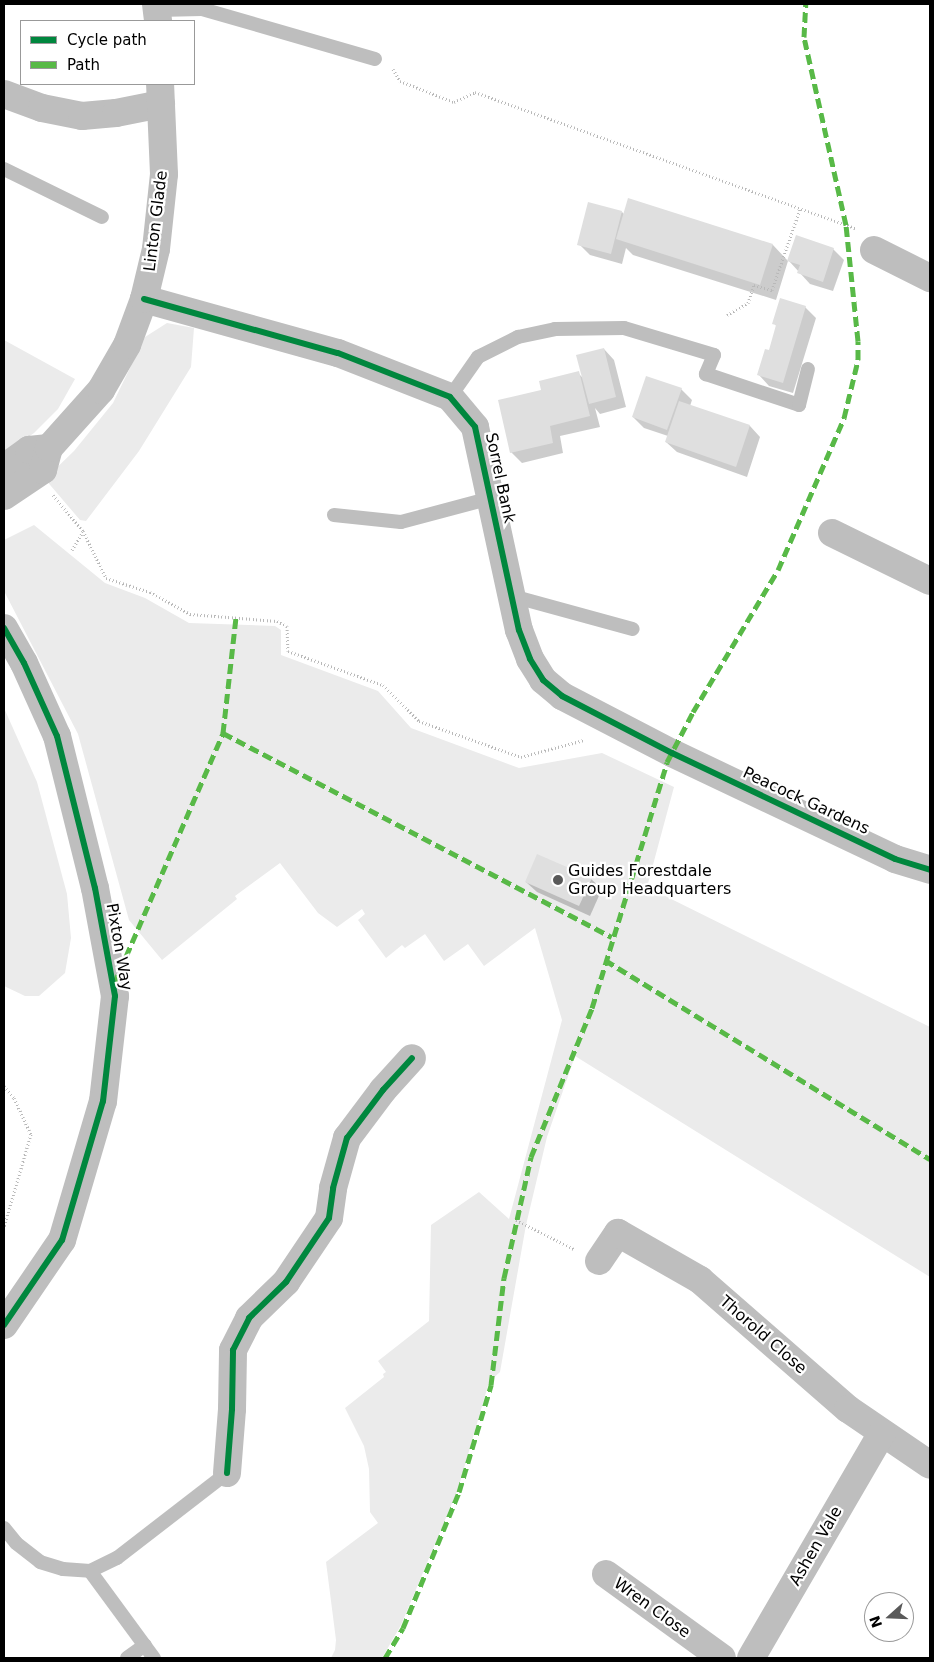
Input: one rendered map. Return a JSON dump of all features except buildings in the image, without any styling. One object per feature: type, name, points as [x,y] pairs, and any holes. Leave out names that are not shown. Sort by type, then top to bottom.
[{"type":"street","points":[[4,94],[42,108],[82,116],[116,113],[160,94]]},
{"type":"street","name":"Linton Glade","points":[[4,496],[43,470],[49,448],[75,423],[102,390],[127,344],[144,298],[156,249],[164,174],[160,94]]},
{"type":"street","points":[[874,250],[930,278]]},
{"type":"street","name":"Sorrel Bank","points":[[144,298],[338,353],[450,397],[475,427],[519,630],[530,659],[543,680],[562,696],[672,753]]},
{"type":"street","points":[[4,468],[29,450],[49,448]]},
{"type":"street","points":[[832,533],[930,581]]},
{"type":"street","name":"Pixton Way","points":[[4,628],[24,663],[57,736],[94,888],[116,996],[103,1100],[62,1240],[4,1325]]},
{"type":"street","name":"Peacock Gardens","points":[[672,753],[895,859],[930,870]]},
{"type":"street","points":[[227,1473],[232,1409],[233,1350],[249,1318],[286,1282],[329,1218],[334,1188],[347,1138],[383,1090],[412,1058]]},
{"type":"street","name":"Thorold Close","points":[[600,1261],[618,1233],[700,1280],[848,1409],[930,1465]]},
{"type":"street","name":"Ashen Vale","points":[[751,1658],[882,1433]]},
{"type":"street","name":"Wren Close","points":[[606,1574],[722,1658]]},
{"type":"lane","points":[[157,12],[202,9],[375,59]]},
{"type":"lane","points":[[4,169],[102,218]]},
{"type":"lane","points":[[450,397],[478,357],[518,337],[555,329],[624,328],[714,355],[706,374],[798,405],[808,369]]},
{"type":"lane","points":[[334,515],[401,522],[491,498]]},
{"type":"lane","points":[[512,596],[633,629]]},
{"type":"lane","points":[[4,1528],[16,1543],[40,1562],[63,1569],[90,1571],[117,1558],[227,1473]]},
{"type":"lane","points":[[90,1571],[154,1658]]},
{"type":"lane","points":[[128,1658],[145,1645]]},
{"type":"path","points":[[375,59],[391,64],[400,81],[454,102],[475,92],[856,229],[865,247],[874,250]]},
{"type":"path","points":[[727,315],[748,303],[754,284],[772,290],[800,208]]},
{"type":"path","points":[[48,489],[83,531],[106,578],[150,592],[190,614],[277,621],[287,626],[288,651],[383,686],[419,721],[520,757],[584,740],[606,720]]},
{"type":"path","points":[[72,550],[83,531]]},
{"type":"path","points":[[4,1086],[14,1098],[31,1134],[6,1213],[4,1227]]},
{"type":"path","points":[[516,1220],[600,1261]]},
{"type":"shaded area","points":[[167,323],[194,328],[191,367],[139,451],[86,521],[80,520],[45,479],[74,451],[113,403],[145,337]]},
{"type":"shaded area","points":[[4,340],[75,379],[58,409],[34,433],[4,454]]},
{"type":"shaded area","points":[[34,525],[105,583],[145,598],[189,623],[275,626],[281,630],[281,655],[378,691],[411,728],[519,768],[602,753],[674,787],[647,887],[930,1027],[930,1277],[575,1056],[547,1137],[526,1225],[500,1372],[489,1382],[458,1489],[401,1625],[382,1658],[331,1658],[335,1650],[336,1640],[326,1562],[378,1523],[370,1512],[369,1469],[364,1446],[345,1408],[384,1377],[383,1374],[386,1372],[378,1361],[429,1321],[431,1225],[479,1192],[509,1219],[562,1020],[535,928],[484,966],[468,944],[444,961],[425,934],[405,948],[402,945],[386,958],[358,920],[365,914],[362,909],[337,927],[318,913],[280,863],[235,896],[237,899],[162,960],[129,920],[78,734],[4,591],[4,540]]},
{"type":"shaded area","points":[[4,708],[37,782],[67,894],[71,938],[65,973],[39,996],[25,996],[4,986]]},
{"type":"marked path","points":[[385,1658],[403,1628],[459,1492],[491,1385],[504,1278],[531,1157],[592,1008],[667,762],[693,712],[778,570],[844,418],[858,360],[858,341],[846,225],[804,37],[806,4]]},
{"type":"marked path","points":[[114,984],[223,733],[236,618]]},
{"type":"marked path","points":[[223,733],[612,937]]},
{"type":"marked path","points":[[605,960],[930,1159]]},
{"type":"cycle path","points":[[144,299],[338,353],[450,397],[475,427],[519,630],[530,659],[543,680],[562,696],[672,753],[895,859],[930,870]]},
{"type":"cycle path","points":[[4,628],[24,663],[57,736],[95,888],[115,996],[103,1101],[62,1240],[4,1325]]},
{"type":"cycle path","points":[[227,1473],[232,1409],[233,1350],[249,1318],[286,1282],[329,1218],[333,1188],[347,1138],[383,1090],[412,1058]]},
{"type":"place","name":"Guides Forestdale Group Headquarters","points":[[558,880]]}]
